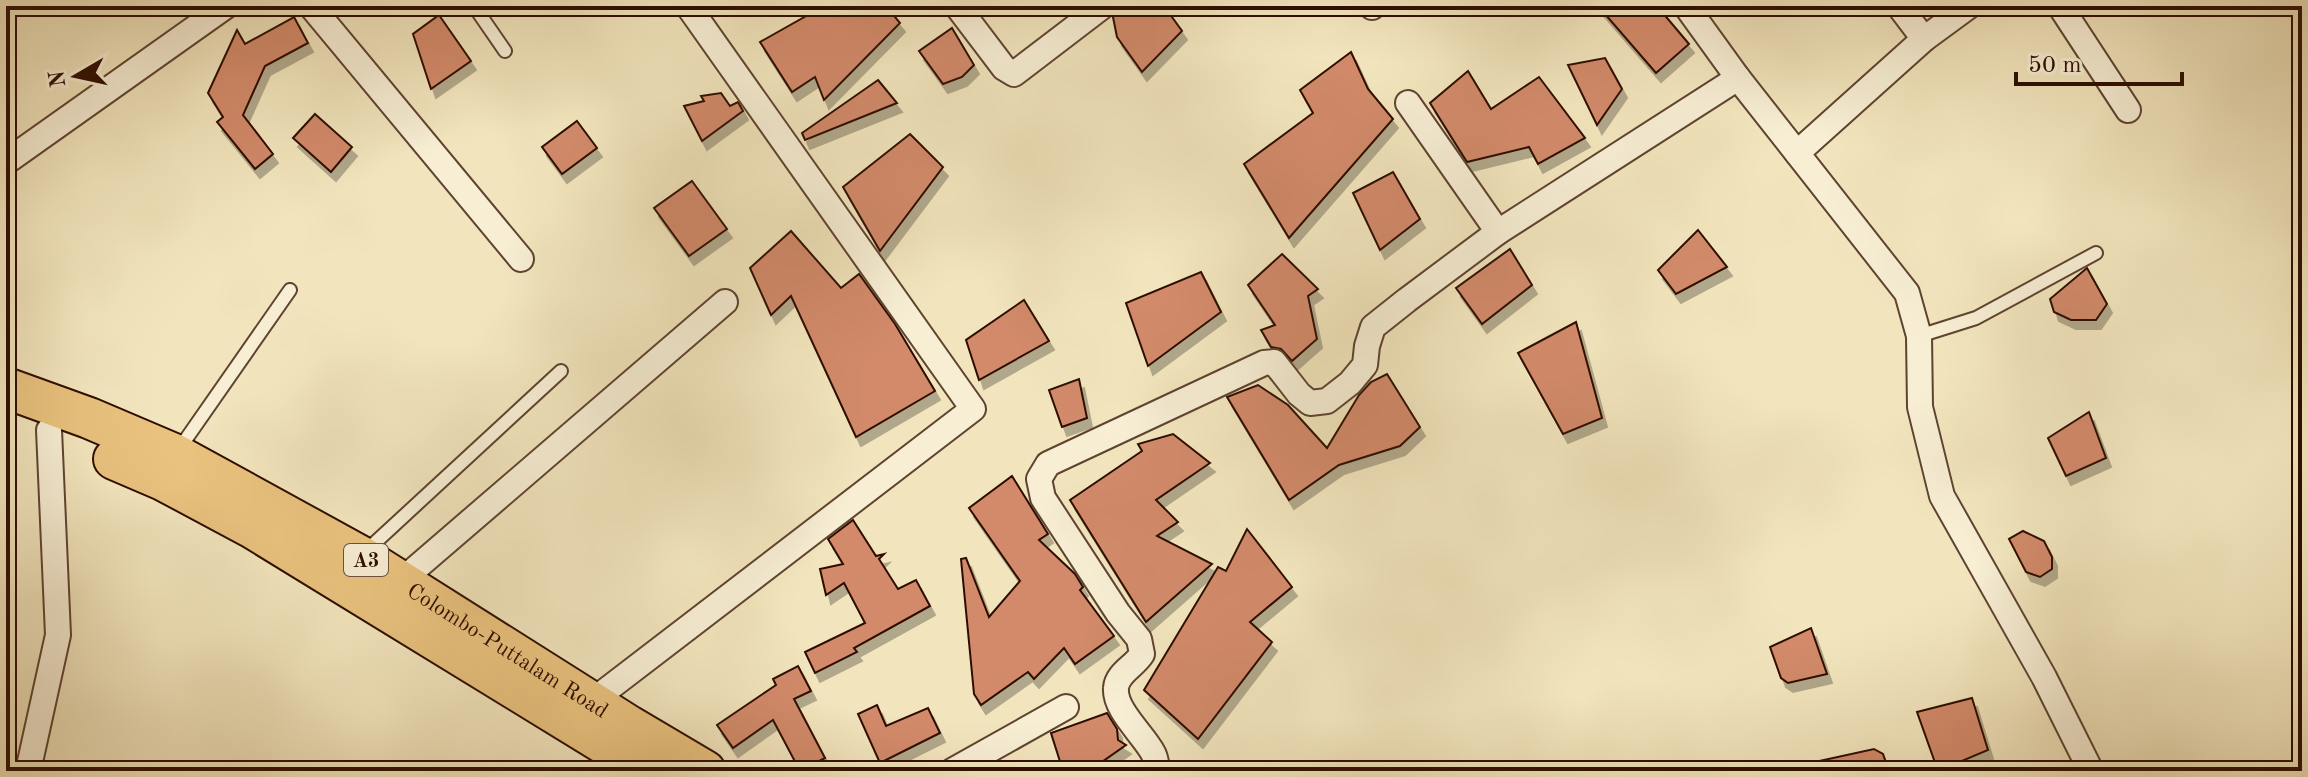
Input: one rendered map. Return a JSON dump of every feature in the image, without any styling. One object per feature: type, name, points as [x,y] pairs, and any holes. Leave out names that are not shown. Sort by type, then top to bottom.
[{"type":"highway","name":"Colombo-Puttalam Road","points":[[6,388],[89,418],[176,455],[360,556],[705,771]]},
{"type":"highway","name":"Colombo-Puttalam Road","points":[[6,416],[49,430],[163,480],[251,527],[649,771]]},
{"type":"street","points":[[6,162],[226,6]]},
{"type":"street","points":[[311,6],[521,259]]},
{"type":"street","points":[[591,702],[973,409],[688,6]]},
{"type":"street","points":[[957,6],[1004,68],[1014,74],[1103,6]]},
{"type":"street","points":[[1686,6],[1738,78],[1907,293],[1919,336],[1920,407],[1942,496],[2044,677],[2091,771]]},
{"type":"street","points":[[1899,6],[1924,39]]},
{"type":"street","points":[[1797,153],[1924,39],[1969,6]]},
{"type":"street","points":[[2060,6],[2128,110]]},
{"type":"street","points":[[1158,771],[1153,753],[1121,704],[1116,688],[1122,674],[1137,663],[1142,654],[1139,639],[1118,613],[1043,498],[1039,479],[1048,464],[1264,363],[1274,362],[1310,403],[1327,401],[1350,383],[1365,365],[1373,327],[1498,232],[1738,78]]},
{"type":"street","points":[[1408,103],[1498,232]]},
{"type":"street","points":[[401,581],[725,302]]},
{"type":"street","points":[[28,771],[58,635],[49,430]]},
{"type":"street","points":[[952,771],[1066,707]]},
{"type":"lane","points":[[474,6],[505,51]]},
{"type":"lane","points":[[1919,336],[1976,318],[2096,253]]},
{"type":"lane","points":[[176,455],[290,290]]},
{"type":"lane","points":[[360,556],[561,371]]},
{"type":"building","points":[[824,6],[886,6],[900,23],[824,100],[815,77],[792,92],[760,42]]},
{"type":"building","points":[[1118,6],[1164,6],[1182,31],[1142,72],[1117,37],[1113,17]]},
{"type":"building","points":[[1598,6],[1657,6],[1689,44],[1656,73]]},
{"type":"building","points":[[439,15],[471,61],[431,89],[413,34]]},
{"type":"building","points":[[294,17],[308,43],[265,66],[243,115],[273,154],[255,169],[217,122],[223,117],[208,93],[237,30],[245,44]]},
{"type":"building","points":[[952,28],[974,65],[962,77],[943,84],[919,51]]},
{"type":"building","points":[[1351,52],[1368,89],[1393,119],[1289,238],[1244,164],[1313,113],[1300,90]]},
{"type":"building","points":[[1605,58],[1622,89],[1597,125],[1568,65]]},
{"type":"building","points":[[1468,71],[1491,109],[1539,77],[1585,138],[1538,164],[1529,147],[1467,162],[1430,103]]},
{"type":"building","points":[[878,80],[897,103],[805,140],[802,133]]},
{"type":"building","points":[[721,93],[730,106],[738,102],[743,111],[702,141],[684,106],[704,101],[701,96]]},
{"type":"building","points":[[315,114],[352,147],[331,172],[293,138]]},
{"type":"building","points":[[577,121],[597,148],[562,174],[542,147]]},
{"type":"building","points":[[910,134],[943,167],[880,251],[843,187]]},
{"type":"building","points":[[1393,172],[1420,219],[1380,250],[1353,193]]},
{"type":"building","points":[[692,181],[727,229],[689,256],[654,208]]},
{"type":"building","points":[[1698,230],[1727,267],[1676,294],[1658,270]]},
{"type":"building","points":[[791,231],[841,288],[859,274],[895,324],[935,391],[856,437],[791,296],[771,315],[750,268]]},
{"type":"building","points":[[1510,249],[1532,285],[1482,324],[1456,288]]},
{"type":"building","points":[[1282,254],[1318,289],[1308,296],[1317,339],[1292,361],[1281,349],[1271,347],[1261,330],[1275,325],[1248,285]]},
{"type":"building","points":[[2087,268],[2107,304],[2096,320],[2071,320],[2054,312],[2050,299]]},
{"type":"building","points":[[1201,272],[1221,312],[1148,366],[1126,303]]},
{"type":"building","points":[[1024,300],[1049,341],[979,380],[966,340]]},
{"type":"building","points":[[1576,322],[1602,418],[1563,434],[1518,353]]},
{"type":"building","points":[[1387,374],[1420,427],[1400,446],[1339,465],[1289,500],[1227,397],[1258,385],[1288,405],[1327,448],[1359,395],[1371,382]]},
{"type":"building","points":[[1079,379],[1087,418],[1062,427],[1049,390]]},
{"type":"building","points":[[2089,412],[2106,458],[2066,476],[2048,438]]},
{"type":"building","points":[[1173,434],[1210,463],[1156,500],[1178,522],[1157,536],[1212,564],[1146,622],[1070,500],[1142,451],[1138,444]]},
{"type":"building","points":[[1012,476],[1048,534],[1039,540],[1075,574],[1083,587],[1080,590],[1114,636],[1075,664],[1064,648],[1034,679],[1028,672],[981,705],[974,694],[961,559],[966,558],[989,617],[1020,581],[969,508]]},
{"type":"building","points":[[853,520],[876,556],[884,554],[879,559],[898,589],[916,580],[930,606],[854,648],[857,652],[815,673],[805,652],[865,623],[844,583],[826,595],[820,569],[843,564],[828,539]]},
{"type":"building","points":[[1247,529],[1292,587],[1250,622],[1272,642],[1198,739],[1144,690],[1218,567],[1226,571]]},
{"type":"building","points":[[2023,531],[2044,541],[2052,557],[2052,569],[2040,577],[2026,572],[2009,539]]},
{"type":"building","points":[[1811,628],[1827,674],[1788,683],[1781,678],[1770,647]]},
{"type":"building","points":[[798,666],[811,691],[794,699],[825,758],[800,771],[773,720],[733,748],[717,725],[776,685],[773,679]]},
{"type":"building","points":[[1972,698],[1988,750],[1938,771],[1917,712]]},
{"type":"building","points":[[877,705],[886,726],[928,708],[940,733],[880,763],[858,714]]},
{"type":"building","points":[[1107,713],[1117,729],[1118,740],[1126,745],[1089,771],[1063,771],[1051,733]]},
{"type":"building","points":[[1874,749],[1883,754],[1889,771],[1811,771],[1810,763]]}]
